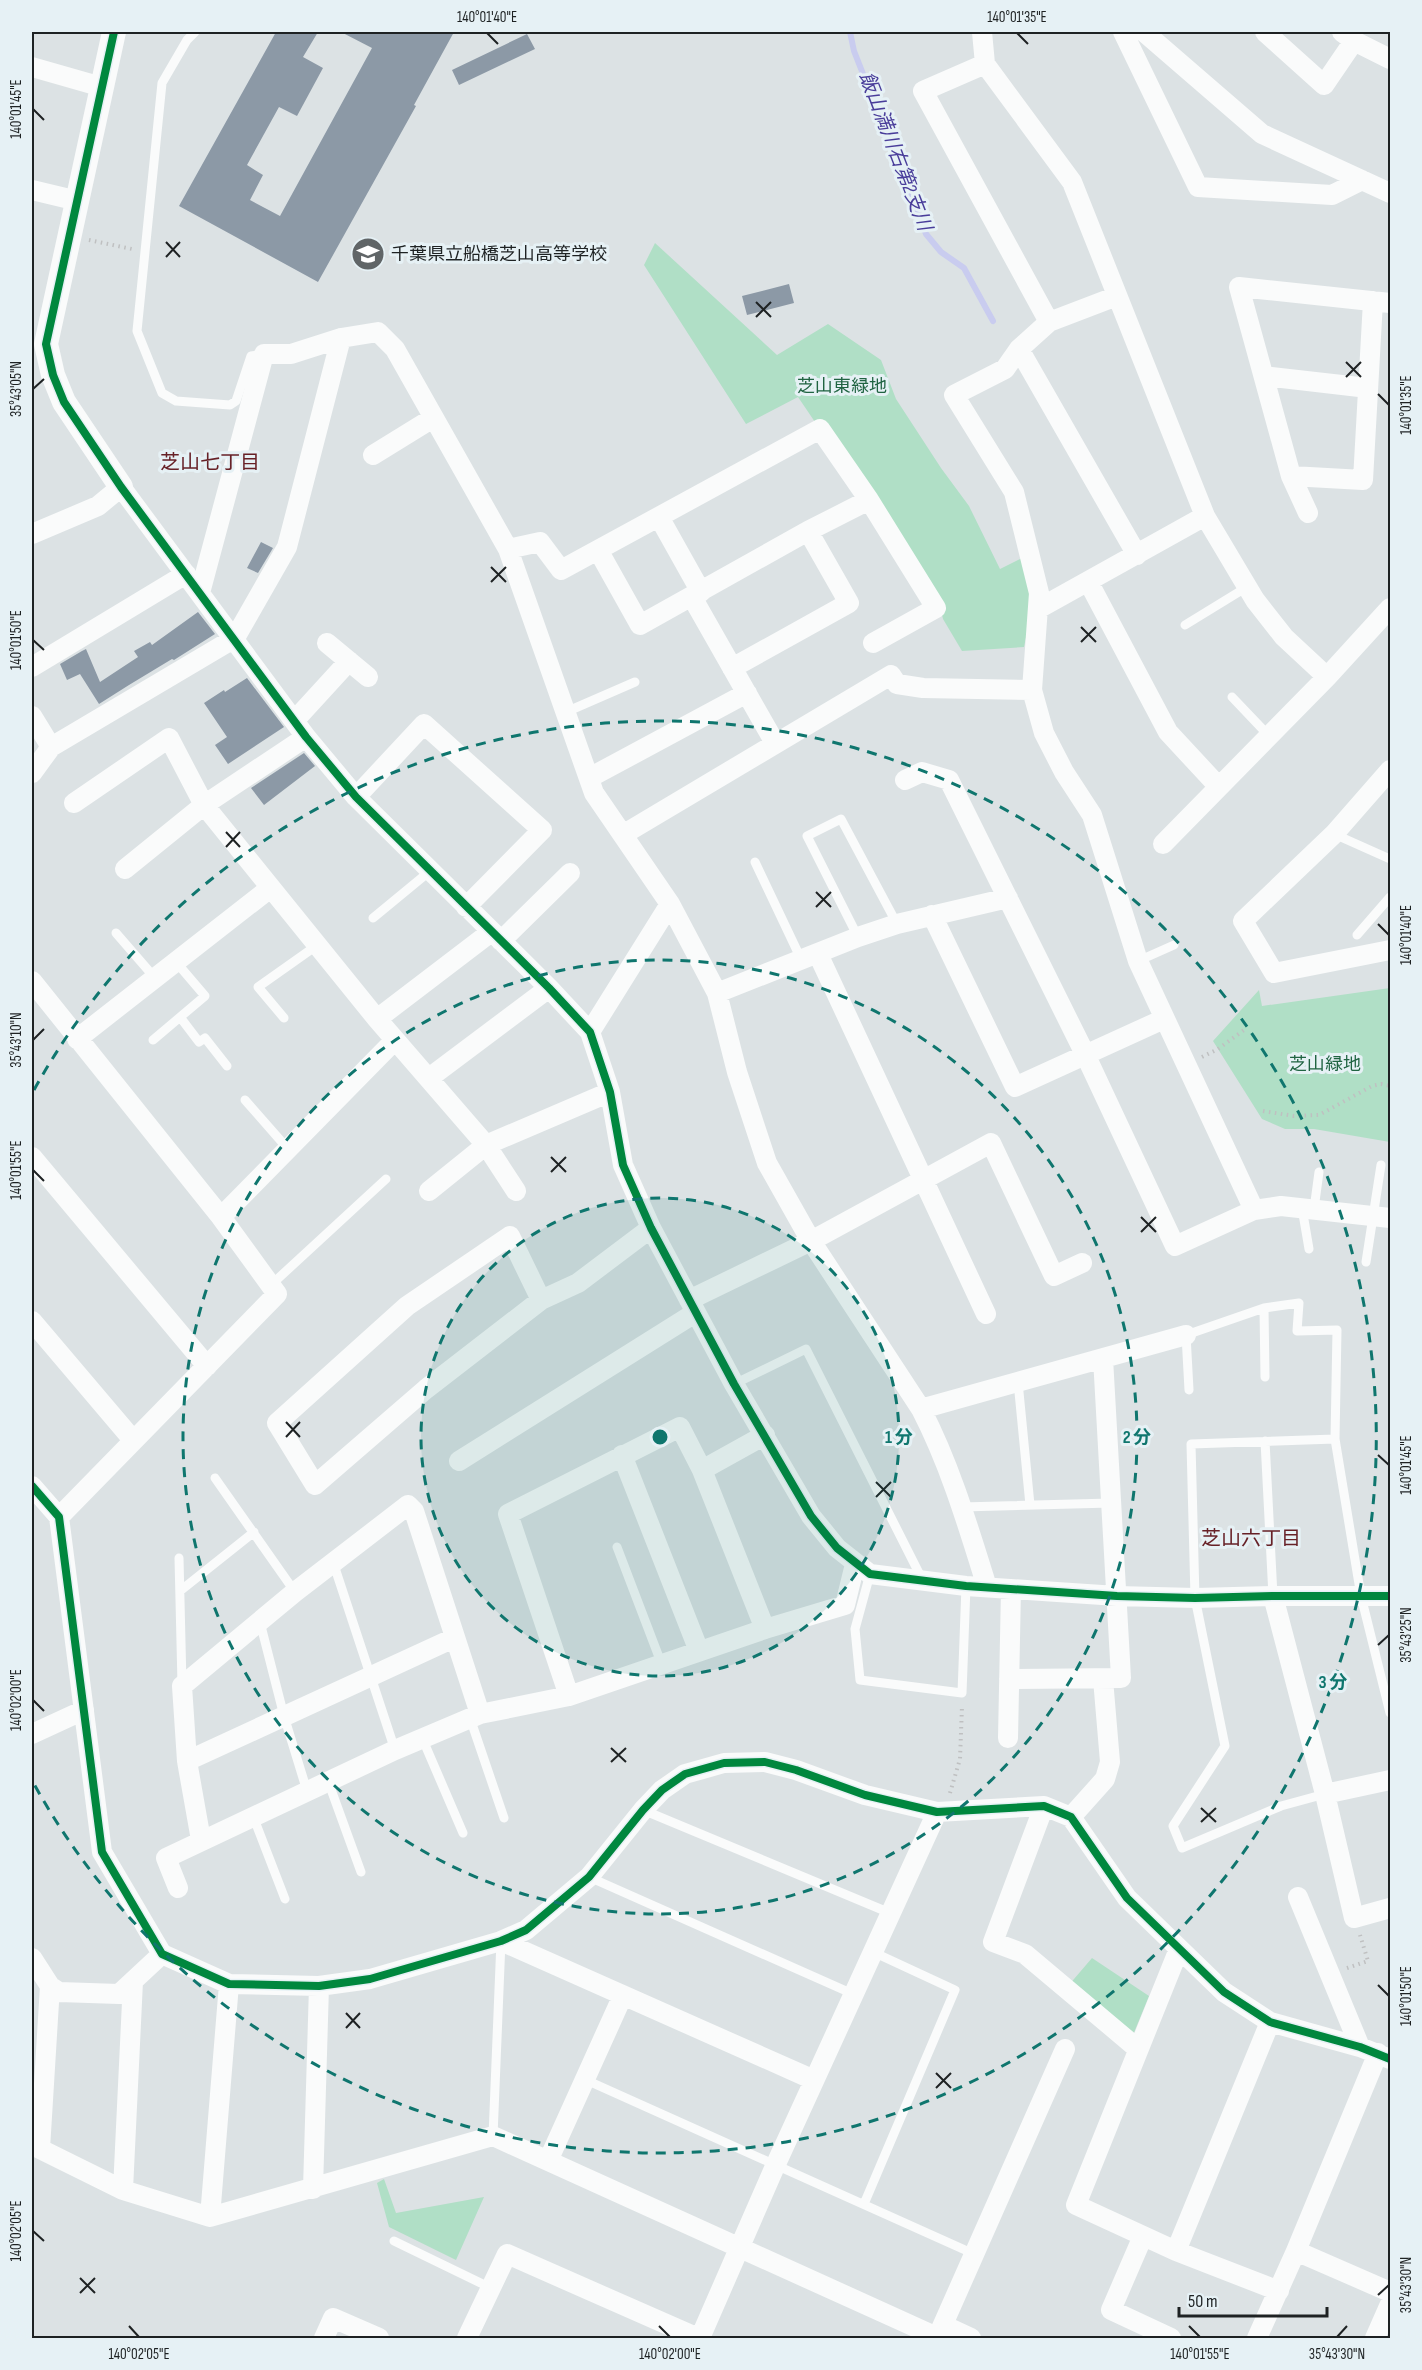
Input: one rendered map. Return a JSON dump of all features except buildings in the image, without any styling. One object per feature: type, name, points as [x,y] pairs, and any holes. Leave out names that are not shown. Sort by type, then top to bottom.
[{"type":"street","points":[[114,32],[78,201],[39,345],[64,402],[121,487],[235,638],[306,737],[356,796],[549,988],[590,1032],[610,1092],[623,1165],[651,1228],[734,1384],[811,1516],[837,1548],[863,1569],[923,1581],[966,1586],[1117,1596],[1195,1598],[1390,1596]]},
{"type":"street","points":[[982,32],[984,64],[1072,182],[1205,516],[1255,600],[1284,637],[1327,677]]},
{"type":"street","points":[[1123,32],[1198,187],[1332,195],[1362,180]]},
{"type":"street","points":[[1144,32],[1263,134],[1390,193]]},
{"type":"street","points":[[1265,32],[1324,85],[1348,36],[1390,59]]},
{"type":"street","points":[[984,64],[923,91],[1049,322]]},
{"type":"street","points":[[32,67],[102,87]]},
{"type":"street","points":[[32,190],[78,201]]},
{"type":"street","points":[[1291,476],[1363,480],[1368,388],[1382,302],[1239,287],[1291,476],[1308,513]]},
{"type":"street","points":[[1117,296],[1049,322],[1019,349],[1005,369],[954,395],[1014,492],[1039,593],[1032,690],[1044,733],[1064,772],[1092,815],[1138,961],[1254,1210]]},
{"type":"street","points":[[200,593],[264,354],[291,354],[341,338],[378,332],[395,349],[508,549],[594,793],[670,904],[717,993],[737,1072],[767,1163],[811,1241],[921,1409],[933,1432],[962,1507],[987,1587]]},
{"type":"street","points":[[32,773],[51,747],[235,638],[287,547],[341,338]]},
{"type":"street","points":[[1019,349],[1137,555]]},
{"type":"street","points":[[1264,376],[1368,388]]},
{"type":"street","points":[[373,455],[434,418]]},
{"type":"street","points":[[508,549],[540,542],[561,570],[820,429],[869,500],[936,608],[873,643]]},
{"type":"street","points":[[32,534],[98,506],[121,487]]},
{"type":"street","points":[[598,550],[640,626],[808,531],[869,500]]},
{"type":"street","points":[[1038,609],[1089,583],[1205,516]]},
{"type":"street","points":[[659,517],[732,668],[776,743]]},
{"type":"street","points":[[732,668],[849,603],[808,531]]},
{"type":"street","points":[[32,667],[186,574]]},
{"type":"street","points":[[1089,583],[1168,732],[1219,787]]},
{"type":"street","points":[[1163,844],[1388,615]]},
{"type":"street","points":[[327,643],[368,677]]},
{"type":"street","points":[[295,720],[349,661]]},
{"type":"street","points":[[624,834],[891,675],[897,684],[922,688],[1032,690]]},
{"type":"street","points":[[589,778],[747,693]]},
{"type":"street","points":[[32,716],[51,747]]},
{"type":"street","points":[[356,796],[424,724],[542,830],[466,907]]},
{"type":"street","points":[[125,869],[204,806],[306,737]]},
{"type":"street","points":[[74,803],[169,738],[204,806],[316,946],[486,1145],[516,1191]]},
{"type":"street","points":[[1390,770],[1334,834],[1243,921],[1274,973],[1390,950]]},
{"type":"street","points":[[905,780],[922,772],[949,780],[1085,1054],[1174,1246],[1254,1210],[1281,1206],[1382,1217]]},
{"type":"street","points":[[377,1019],[496,937],[570,873]]},
{"type":"street","points":[[77,1039],[269,889]]},
{"type":"street","points":[[717,993],[858,937],[897,924],[1008,898]]},
{"type":"street","points":[[590,1032],[670,904]]},
{"type":"street","points":[[932,915],[1015,1087],[1164,1018]]},
{"type":"street","points":[[809,956],[923,1179],[986,1314]]},
{"type":"street","points":[[32,981],[221,1217],[277,1294],[59,1517]]},
{"type":"street","points":[[429,1078],[549,988]]},
{"type":"street","points":[[221,1217],[395,1040]]},
{"type":"street","points":[[429,1191],[486,1145],[610,1092]]},
{"type":"street","points":[[459,1461],[692,1306],[991,1143],[1054,1276],[1082,1263]]},
{"type":"street","points":[[32,1157],[207,1366]]},
{"type":"street","points":[[542,1300],[510,1236],[407,1306],[277,1423],[315,1485],[426,1389],[542,1300],[578,1283],[651,1228]]},
{"type":"street","points":[[32,1321],[133,1440]]},
{"type":"street","points":[[921,1409],[1186,1335]]},
{"type":"street","points":[[1009,1679],[1121,1678],[1103,1358]]},
{"type":"street","points":[[569,1696],[508,1514],[680,1427],[702,1470],[765,1629]]},
{"type":"street","points":[[702,1470],[765,1435]]},
{"type":"street","points":[[622,1455],[699,1651]]},
{"type":"street","points":[[32,1486],[59,1517],[102,1852],[162,1954],[229,1984],[319,1986],[370,1979],[501,1941],[526,1930],[589,1877],[643,1810],[662,1790],[685,1774],[724,1763],[765,1762],[796,1770],[865,1795],[941,1812],[1044,1806],[1071,1817],[1127,1898],[1224,1992],[1270,2022],[1376,2053]]},
{"type":"street","points":[[201,1840],[187,1761],[182,1686],[295,1592],[408,1505],[414,1510],[454,1638],[475,1716]]},
{"type":"street","points":[[178,1888],[166,1858],[201,1840],[395,1750],[475,1716],[569,1696],[765,1629],[845,1605],[863,1569]]},
{"type":"street","points":[[1008,1738],[1011,1589]]},
{"type":"street","points":[[1273,1596],[1325,1794],[1354,1918],[1390,1908]]},
{"type":"street","points":[[187,1761],[454,1638]]},
{"type":"street","points":[[1071,1817],[1105,1779],[1110,1762],[1103,1679]]},
{"type":"street","points":[[32,1734],[84,1710]]},
{"type":"street","points":[[1325,1794],[1390,1780]]},
{"type":"street","points":[[1044,1806],[993,1942],[1025,1954],[1138,2049]]},
{"type":"street","points":[[467,2338],[507,2254],[699,2338],[890,1913],[941,1812]]},
{"type":"street","points":[[1257,2338],[1296,2251],[1376,2053],[1298,1897]]},
{"type":"street","points":[[501,1941],[814,2080]]},
{"type":"street","points":[[1179,1949],[1076,2205],[1176,2251],[1279,2291]]},
{"type":"street","points":[[32,1958],[50,1986],[59,1992],[118,1994],[162,1954]]},
{"type":"street","points":[[123,2190],[133,1981]]},
{"type":"street","points":[[210,2217],[229,1984]]},
{"type":"street","points":[[50,1986],[36,2147],[123,2190],[210,2217],[493,2136],[739,2249],[939,2334],[971,2338]]},
{"type":"street","points":[[313,2189],[319,1986]]},
{"type":"street","points":[[548,2161],[623,1995]]},
{"type":"street","points":[[1176,2251],[1270,2022]]},
{"type":"street","points":[[939,2334],[1065,2049]]},
{"type":"street","points":[[1143,2236],[1111,2310],[1172,2338]]},
{"type":"street","points":[[1296,2251],[1390,2292]]},
{"type":"street","points":[[1375,2338],[1390,2304]]},
{"type":"street","points":[[324,2338],[333,2318],[379,2338]]},
{"type":"lane","points":[[195,32],[187,39],[162,83],[136,331],[162,393],[176,401],[230,405],[236,401],[251,356],[264,354]]},
{"type":"lane","points":[[1185,625],[1247,587]]},
{"type":"lane","points":[[566,712],[636,682]]},
{"type":"lane","points":[[1232,697],[1269,736]]},
{"type":"lane","points":[[858,937],[807,836],[841,819],[897,924]]},
{"type":"lane","points":[[1334,834],[1390,859]]},
{"type":"lane","points":[[755,862],[809,956]]},
{"type":"lane","points":[[373,918],[430,871]]},
{"type":"lane","points":[[1357,935],[1390,897]]},
{"type":"lane","points":[[116,933],[154,978]]},
{"type":"lane","points":[[1138,961],[1174,945]]},
{"type":"lane","points":[[284,1018],[258,987],[316,946]]},
{"type":"lane","points":[[153,1040],[205,996],[176,962]]},
{"type":"lane","points":[[180,1017],[199,1042],[205,1038],[227,1066]]},
{"type":"lane","points":[[245,1100],[288,1149]]},
{"type":"lane","points":[[1366,1262],[1382,1217],[1381,1165]]},
{"type":"lane","points":[[1309,1249],[1308,1209],[1319,1172]]},
{"type":"lane","points":[[271,1285],[386,1179]]},
{"type":"lane","points":[[1189,1390],[1186,1335],[1264,1308],[1299,1303],[1298,1331],[1337,1330],[1335,1439],[1361,1596],[1390,1713]]},
{"type":"lane","points":[[1264,1308],[1265,1377]]},
{"type":"lane","points":[[734,1384],[806,1349],[923,1581]]},
{"type":"lane","points":[[1018,1382],[1030,1505]]},
{"type":"lane","points":[[1325,1794],[1281,1806],[1182,1848],[1173,1826],[1225,1746],[1195,1598],[1191,1444],[1335,1439]]},
{"type":"lane","points":[[1265,1441],[1273,1596]]},
{"type":"lane","points":[[215,1478],[295,1592]]},
{"type":"lane","points":[[962,1507],[1111,1503]]},
{"type":"lane","points":[[180,1591],[254,1532]]},
{"type":"lane","points":[[617,1547],[662,1665]]},
{"type":"lane","points":[[179,1558],[182,1686]]},
{"type":"lane","points":[[333,1562],[395,1750]]},
{"type":"lane","points":[[863,1569],[855,1629],[860,1680],[962,1693],[966,1586]]},
{"type":"lane","points":[[260,1622],[284,1716],[307,1791]]},
{"type":"lane","points":[[475,1716],[504,1818]]},
{"type":"lane","points":[[423,1740],[463,1833]]},
{"type":"lane","points":[[328,1781],[361,1872]]},
{"type":"lane","points":[[643,1810],[890,1913]]},
{"type":"lane","points":[[253,1816],[285,1899]]},
{"type":"lane","points":[[589,1877],[853,1994]]},
{"type":"lane","points":[[493,2136],[501,1941]]},
{"type":"lane","points":[[864,2204],[955,1990],[873,1952]]},
{"type":"lane","points":[[586,2080],[974,2254]]},
{"type":"lane","points":[[394,2241],[491,2288]]},
{"type":"path","points":[[83,239],[144,251]]},
{"type":"path","points":[[1187,1064],[1218,1049],[1244,1030]]},
{"type":"path","points":[[1263,1111],[1294,1116],[1319,1115],[1372,1086],[1381,1084],[1390,1086]]},
{"type":"path","points":[[941,1812],[960,1759],[962,1693]]},
{"type":"path","points":[[1354,1918],[1368,1961]]},
{"type":"green space","name":"芝山東緑地","points":[[655,243],[777,355],[828,324],[881,360],[896,399],[969,506],[1000,569],[1024,557],[1032,609],[1024,647],[962,651],[943,619],[940,606],[798,397],[746,424],[644,265]]},
{"type":"green space","name":"芝山緑地","points":[[1390,988],[1390,1142],[1314,1129],[1285,1129],[1262,1119],[1213,1041],[1259,990],[1262,1006]]},
{"type":"green space","points":[[1092,1958],[1149,1996],[1133,2035],[1068,1986]]},
{"type":"green space","points":[[384,2179],[396,2213],[484,2197],[456,2260],[389,2227],[377,2183]]},
{"type":"waterway","name":"飯山満川右第2支川","points":[[850,32],[854,51],[926,234],[941,252],[964,268],[993,321]]},
{"type":"cycle path","points":[[114,32],[46,344],[53,375],[64,402],[121,487],[306,737],[356,797],[549,988],[590,1032],[610,1092],[623,1165],[651,1228],[734,1384],[811,1516],[837,1548],[870,1574],[966,1586],[1117,1596],[1195,1598],[1390,1596]]},
{"type":"cycle path","points":[[32,1486],[59,1517],[102,1852],[162,1954],[229,1984],[319,1986],[370,1979],[501,1941],[526,1930],[589,1877],[643,1810],[662,1790],[685,1774],[724,1763],[765,1762],[796,1770],[865,1795],[937,1812],[1044,1806],[1071,1817],[1127,1898],[1224,1992],[1270,2022],[1360,2047],[1390,2059]]},
{"type":"place","name":"千葉県立船橋芝山高等学校","points":[[368,254]]},
{"type":"district","name":"芝山七丁目","points":[[210,462]]},
{"type":"district","name":"芝山六丁目","points":[[1251,1538]]}]
